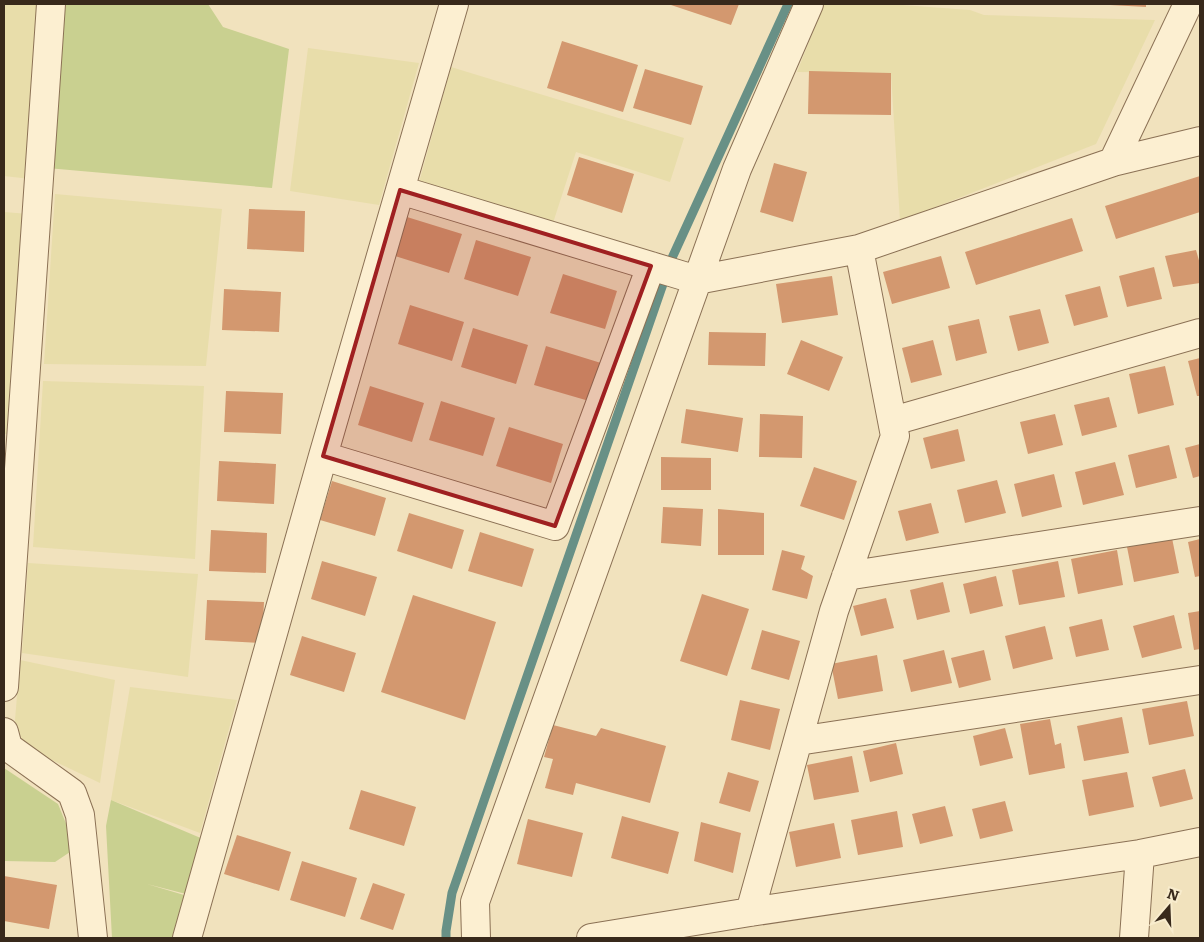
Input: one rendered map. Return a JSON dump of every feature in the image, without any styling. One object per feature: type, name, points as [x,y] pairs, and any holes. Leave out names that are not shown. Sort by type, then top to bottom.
[{"type":"street","points":[[4,687],[51,4]]},
{"type":"street","points":[[187,938],[323,456],[454,4]]},
{"type":"street","points":[[476,938],[475,902],[737,168],[809,4]]},
{"type":"street","points":[[1112,162],[1188,4]]},
{"type":"street","points":[[400,190],[697,280],[860,249],[1112,162],[1200,141]]},
{"type":"street","points":[[750,912],[834,611],[895,436],[860,249]]},
{"type":"street","points":[[323,456],[555,526],[651,266]]},
{"type":"street","points":[[893,421],[1200,333]]},
{"type":"street","points":[[846,576],[1200,521]]},
{"type":"street","points":[[798,741],[1200,680]]},
{"type":"street","points":[[4,732],[8,747],[72,793],[80,815],[93,938]]},
{"type":"street","points":[[591,938],[750,912],[1140,854],[1200,842]]},
{"type":"street","points":[[1134,938],[1140,854]]},
{"type":"highlighted area","points":[[400,190],[651,266],[555,526],[323,456]]},
{"type":"shaded area","points":[[4,4],[40,4],[31,179],[4,176]]},
{"type":"shaded area","points":[[824,4],[889,4],[970,10],[984,15],[1155,20],[1096,144],[900,221],[891,73],[797,72]]},
{"type":"shaded area","points":[[308,48],[419,63],[379,205],[290,191]]},
{"type":"shaded area","points":[[451,67],[684,138],[670,182],[576,152],[552,226],[418,186]]},
{"type":"shaded area","points":[[55,194],[222,209],[206,366],[44,364]]},
{"type":"shaded area","points":[[4,212],[29,214],[15,434],[4,434]]},
{"type":"shaded area","points":[[43,381],[204,386],[195,559],[33,547]]},
{"type":"shaded area","points":[[28,563],[198,574],[188,677],[22,653]]},
{"type":"shaded area","points":[[20,660],[115,680],[100,783],[35,752],[14,732]]},
{"type":"shaded area","points":[[130,687],[237,700],[200,833],[111,800]]},
{"type":"green space","points":[[60,4],[208,4],[223,27],[289,49],[272,188],[47,168]]},
{"type":"green space","points":[[4,768],[58,804],[76,848],[55,862],[4,861]]},
{"type":"green space","points":[[111,800],[203,839],[186,894],[147,884],[184,895],[172,938],[112,938],[106,826]]},
{"type":"building","points":[[668,4],[739,4],[731,25]]},
{"type":"building","points":[[1146,4],[1146,7],[1110,5]]},
{"type":"building","points":[[562,41],[638,65],[623,112],[547,88]]},
{"type":"building","points":[[645,69],[703,86],[691,125],[633,108]]},
{"type":"building","points":[[809,71],[891,73],[891,115],[808,114]]},
{"type":"building","points":[[579,157],[634,174],[622,213],[567,195]]},
{"type":"building","points":[[774,163],[807,172],[793,222],[760,212]]},
{"type":"building","points":[[1200,176],[1200,212],[1116,239],[1105,206]]},
{"type":"building","points":[[249,209],[305,211],[304,252],[247,249]]},
{"type":"building","points":[[407,217],[462,234],[449,273],[395,256]]},
{"type":"building","points":[[1072,218],[1083,251],[976,285],[965,252]]},
{"type":"building","points":[[476,240],[531,257],[518,296],[464,279]]},
{"type":"building","points":[[1196,250],[1200,264],[1200,283],[1173,287],[1165,256]]},
{"type":"building","points":[[941,256],[950,288],[892,304],[883,272]]},
{"type":"building","points":[[1154,267],[1162,299],[1127,307],[1119,276]]},
{"type":"building","points":[[563,274],[617,291],[605,329],[550,313]]},
{"type":"building","points":[[832,276],[838,315],[782,323],[776,284]]},
{"type":"building","points":[[1100,286],[1108,317],[1074,326],[1065,295]]},
{"type":"building","points":[[224,289],[281,292],[279,332],[222,330]]},
{"type":"building","points":[[410,305],[464,322],[452,361],[398,344]]},
{"type":"building","points":[[1040,309],[1049,343],[1018,351],[1009,316]]},
{"type":"building","points":[[979,319],[987,353],[956,361],[948,326]]},
{"type":"building","points":[[473,328],[528,345],[516,384],[461,367]]},
{"type":"building","points":[[709,332],[766,333],[765,366],[708,365]]},
{"type":"building","points":[[801,340],[843,357],[829,391],[787,374]]},
{"type":"building","points":[[933,340],[942,375],[911,383],[902,348]]},
{"type":"building","points":[[546,346],[601,363],[589,401],[534,385]]},
{"type":"building","points":[[1200,358],[1200,396],[1197,396],[1188,361]]},
{"type":"building","points":[[1165,366],[1174,405],[1138,414],[1129,374]]},
{"type":"building","points":[[370,386],[424,403],[412,442],[358,425]]},
{"type":"building","points":[[226,391],[283,393],[281,434],[224,432]]},
{"type":"building","points":[[1109,397],[1117,427],[1082,436],[1074,405]]},
{"type":"building","points":[[441,401],[495,418],[483,456],[429,440]]},
{"type":"building","points":[[686,409],[743,418],[738,452],[681,443]]},
{"type":"building","points":[[760,414],[803,416],[802,458],[759,457]]},
{"type":"building","points":[[1055,414],[1063,445],[1028,454],[1020,422]]},
{"type":"building","points":[[509,427],[563,444],[551,483],[496,466]]},
{"type":"building","points":[[958,429],[965,461],[931,469],[923,438]]},
{"type":"building","points":[[1200,444],[1200,476],[1193,478],[1185,448]]},
{"type":"building","points":[[1169,445],[1177,478],[1136,488],[1128,455]]},
{"type":"building","points":[[661,457],[711,458],[711,490],[661,490]]},
{"type":"building","points":[[219,461],[276,464],[274,504],[217,501]]},
{"type":"building","points":[[1115,462],[1124,495],[1083,505],[1075,472]]},
{"type":"building","points":[[814,467],[857,481],[844,520],[800,506]]},
{"type":"building","points":[[1054,474],[1062,507],[1022,517],[1014,484]]},
{"type":"building","points":[[997,480],[1006,513],[965,523],[957,490]]},
{"type":"building","points":[[332,481],[386,498],[375,536],[320,520]]},
{"type":"building","points":[[931,503],[939,533],[906,541],[898,511]]},
{"type":"building","points":[[663,507],[703,509],[701,546],[661,543]]},
{"type":"building","points":[[718,509],[764,513],[764,555],[718,555]]},
{"type":"building","points":[[409,513],[464,530],[452,569],[397,551]]},
{"type":"building","points":[[211,530],[267,533],[266,573],[209,571]]},
{"type":"building","points":[[480,532],[534,549],[522,587],[468,571]]},
{"type":"building","points":[[1172,538],[1179,573],[1134,582],[1127,547]]},
{"type":"building","points":[[1200,539],[1200,576],[1195,577],[1188,542]]},
{"type":"building","points":[[782,550],[805,556],[801,569],[813,576],[807,599],[772,590]]},
{"type":"building","points":[[1117,550],[1123,585],[1078,594],[1071,559]]},
{"type":"building","points":[[322,561],[377,577],[365,616],[311,599]]},
{"type":"building","points":[[1058,561],[1065,597],[1019,605],[1012,570]]},
{"type":"building","points":[[996,576],[1003,606],[970,614],[963,584]]},
{"type":"building","points":[[943,582],[950,612],[917,620],[910,590]]},
{"type":"building","points":[[702,594],[749,609],[727,676],[680,661]]},
{"type":"building","points":[[413,595],[496,622],[465,720],[381,692]]},
{"type":"building","points":[[886,598],[894,628],[861,636],[853,606]]},
{"type":"building","points":[[207,600],[264,602],[262,643],[205,640]]},
{"type":"building","points":[[1200,611],[1200,649],[1194,650],[1188,613]]},
{"type":"building","points":[[1174,615],[1182,648],[1142,658],[1133,626]]},
{"type":"building","points":[[1102,619],[1109,650],[1076,657],[1069,627]]},
{"type":"building","points":[[1045,626],[1053,659],[1013,669],[1005,636]]},
{"type":"building","points":[[762,630],[800,641],[789,680],[751,669]]},
{"type":"building","points":[[302,636],[356,653],[344,692],[290,675]]},
{"type":"building","points":[[944,650],[952,683],[911,692],[903,660]]},
{"type":"building","points":[[984,650],[991,680],[959,688],[951,658]]},
{"type":"building","points":[[877,655],[883,691],[838,699],[831,664]]},
{"type":"building","points":[[740,700],[780,709],[770,750],[731,740]]},
{"type":"building","points":[[1187,701],[1194,736],[1149,745],[1142,709]]},
{"type":"building","points":[[1122,717],[1129,753],[1084,761],[1077,726]]},
{"type":"building","points":[[1050,719],[1055,745],[1061,743],[1065,768],[1029,775],[1020,724]]},
{"type":"building","points":[[553,725],[596,736],[601,728],[666,746],[650,803],[576,783],[573,795],[545,788],[553,759],[544,757]]},
{"type":"building","points":[[1005,728],[1013,758],[980,766],[973,736]]},
{"type":"building","points":[[896,743],[903,774],[870,782],[863,751]]},
{"type":"building","points":[[852,756],[859,792],[814,800],[807,765]]},
{"type":"building","points":[[1185,769],[1193,799],[1160,807],[1152,777]]},
{"type":"building","points":[[728,772],[759,781],[750,812],[719,803]]},
{"type":"building","points":[[1127,772],[1134,807],[1089,816],[1082,780]]},
{"type":"building","points":[[361,790],[416,807],[404,846],[349,829]]},
{"type":"building","points":[[1005,801],[1013,831],[980,839],[972,809]]},
{"type":"building","points":[[945,806],[953,836],[920,844],[912,814]]},
{"type":"building","points":[[897,811],[903,847],[858,855],[851,820]]},
{"type":"building","points":[[622,816],[679,832],[668,874],[611,858]]},
{"type":"building","points":[[528,819],[583,833],[572,877],[517,864]]},
{"type":"building","points":[[701,822],[741,833],[733,873],[694,861]]},
{"type":"building","points":[[834,823],[841,858],[796,867],[789,832]]},
{"type":"building","points":[[237,835],[291,852],[279,891],[224,874]]},
{"type":"building","points":[[302,861],[357,878],[345,917],[290,900]]},
{"type":"building","points":[[4,876],[57,885],[49,929],[4,921]]},
{"type":"building","points":[[373,883],[405,894],[393,930],[360,919]]},
{"type":"waterway","points":[[446,938],[452,893],[672,258],[788,4]]}]
